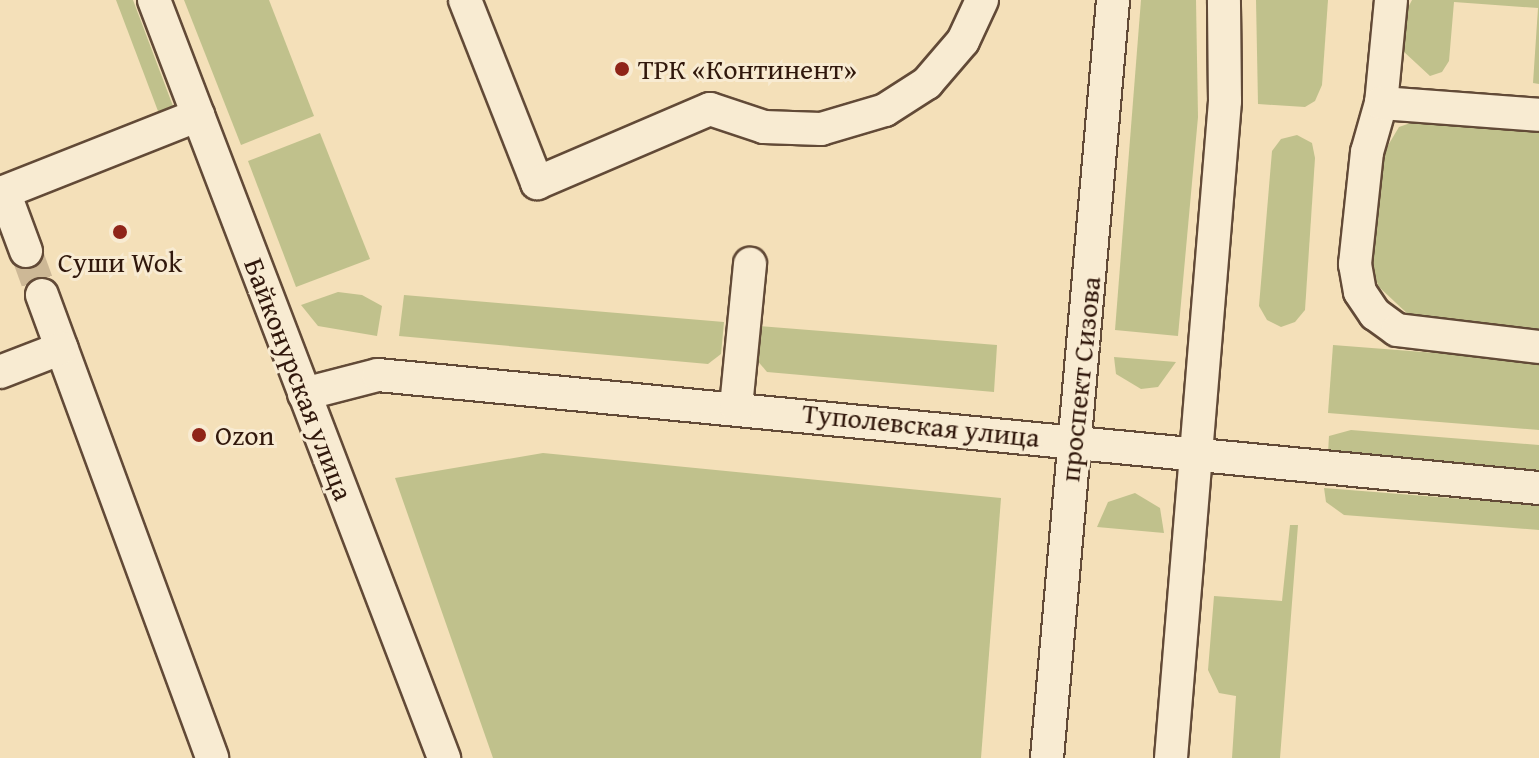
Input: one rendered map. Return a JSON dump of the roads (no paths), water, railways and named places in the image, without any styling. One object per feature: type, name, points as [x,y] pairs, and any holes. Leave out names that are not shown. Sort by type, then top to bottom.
[{"type":"street","name":"Байконурская улица","points":[[154,0],[444,758]]},
{"type":"street","points":[[465,0],[537,183],[710,109],[764,127],[821,129],[885,110],[927,83],[963,41],[982,0]]},
{"type":"street","name":"проспект Сизова","points":[[1047,758],[1113,0]]},
{"type":"street","points":[[1171,758],[1225,101],[1224,0]]},
{"type":"street","points":[[1391,0],[1381,103],[1367,152],[1355,264],[1360,292],[1375,314],[1397,330],[1539,347]]},
{"type":"street","points":[[1381,103],[1539,115]]},
{"type":"street","points":[[26,251],[2,192],[198,115]]},
{"type":"street","points":[[736,407],[750,264]]},
{"type":"street","points":[[42,295],[212,758]]},
{"type":"street","points":[[0,372],[62,348]]},
{"type":"street","name":"Туполевская улица","points":[[304,394],[378,375],[736,407],[1539,488]]},
{"type":"tunnel","points":[[26,251],[42,295]]},
{"type":"place","name":"ТРК «Континент»","points":[[622,69]]},
{"type":"place","name":"Суши Wok","points":[[120,232]]},
{"type":"place","name":"Ozon","points":[[199,435]]}]
